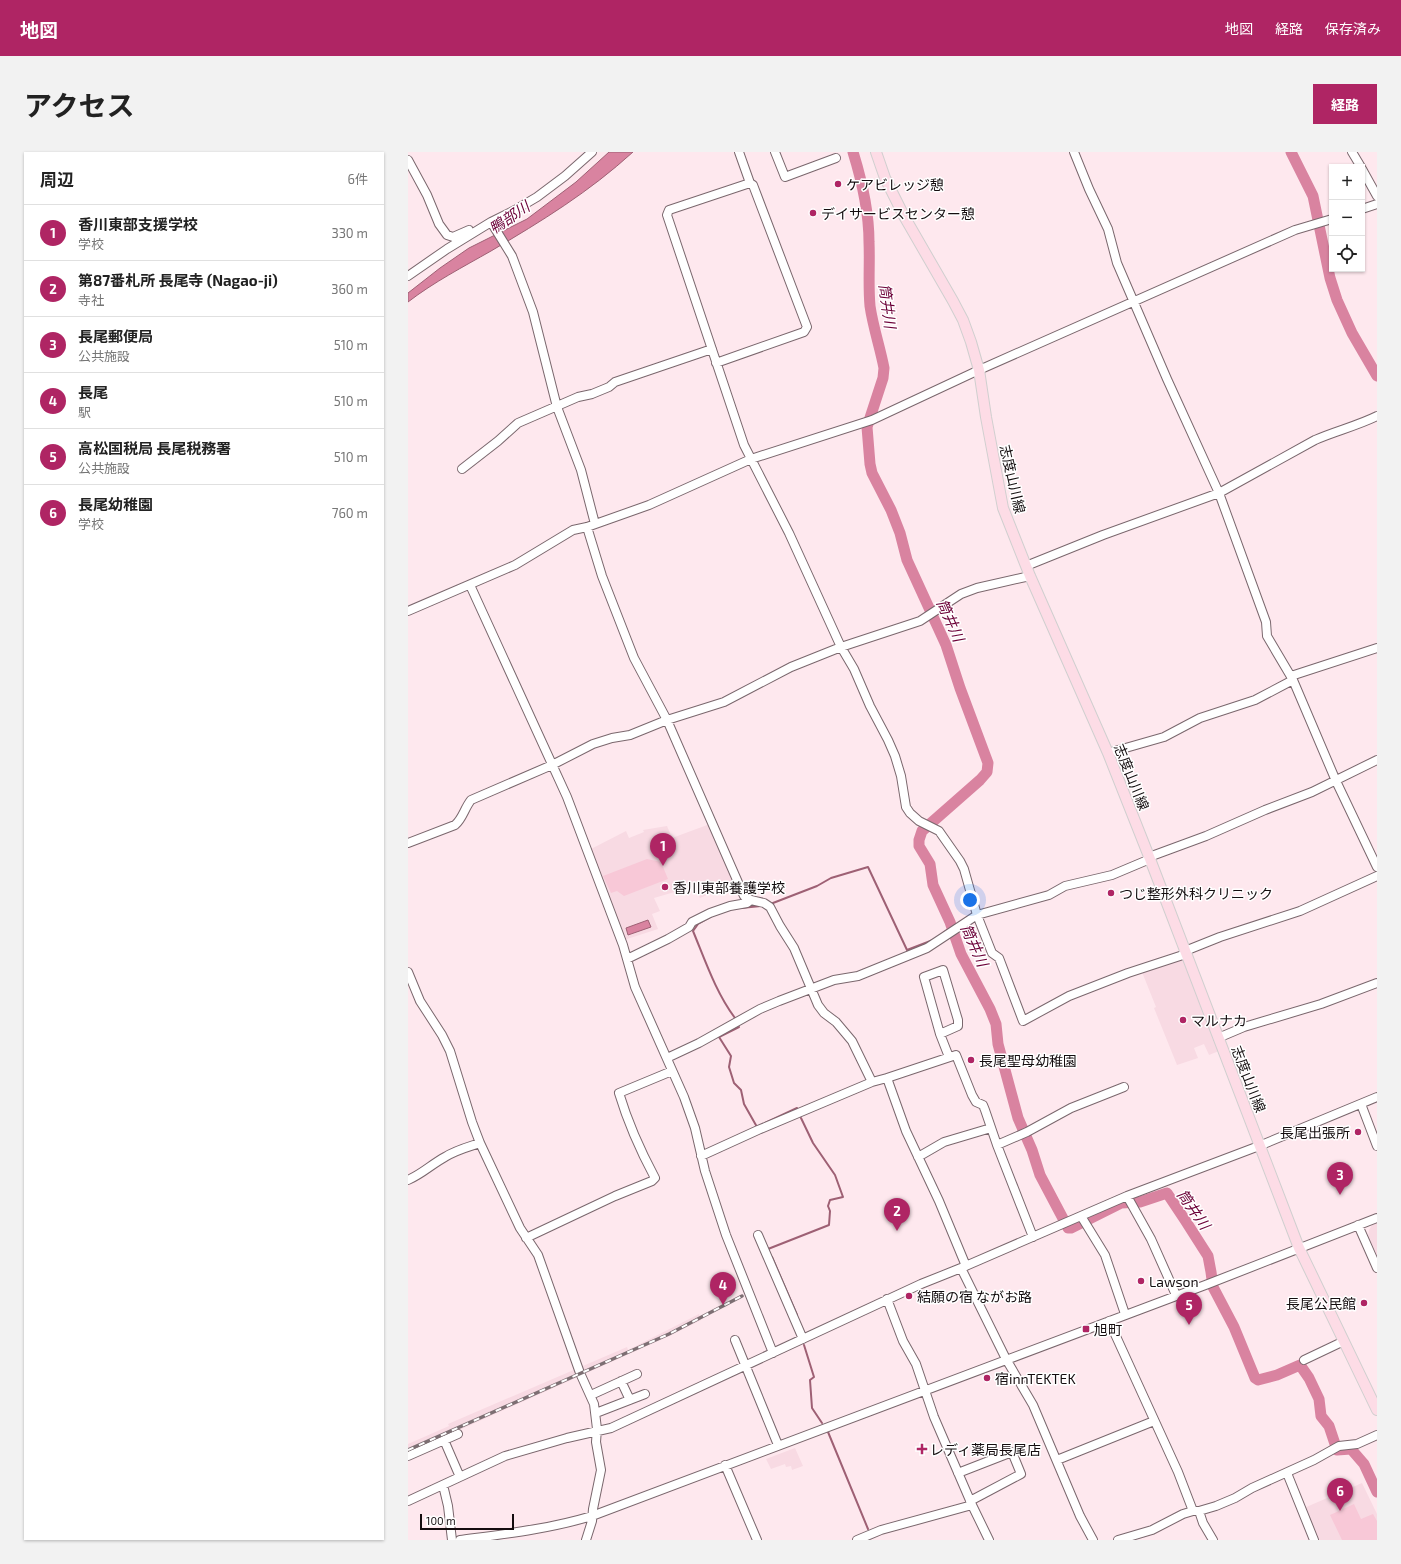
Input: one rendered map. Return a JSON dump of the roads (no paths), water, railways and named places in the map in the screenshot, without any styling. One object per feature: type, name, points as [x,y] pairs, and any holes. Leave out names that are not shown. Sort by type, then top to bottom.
[{"type":"main road","name":"志度山川線","points":[[876,152],[885,178],[904,216],[963,320],[979,370],[1003,508],[1030,576],[1108,753],[1150,858],[1185,953],[1299,1248],[1377,1410]]},
{"type":"street","points":[[408,276],[447,249],[537,197],[565,176],[592,152]]},
{"type":"street","points":[[716,363],[804,332],[807,327],[739,152]]},
{"type":"street","points":[[775,152],[785,177],[836,158]]},
{"type":"street","points":[[1074,152],[1086,183],[1108,229],[1117,263],[1133,301],[1219,493],[1266,622],[1267,636],[1292,678],[1336,781],[1377,867]]},
{"type":"street","points":[[1352,152],[1359,164]]},
{"type":"street","points":[[408,160],[427,195],[439,224],[447,235],[453,237],[462,234],[482,222],[488,221],[492,223],[508,250],[522,281],[533,312],[557,407],[581,470],[602,576],[634,658],[667,720],[692,773],[744,896],[751,900],[764,903],[770,907],[794,948],[818,1005],[824,1014],[836,1022],[852,1041],[872,1082]]},
{"type":"street","points":[[1365,175],[1377,196]]},
{"type":"street","points":[[750,183],[669,210],[667,215],[744,445],[789,533],[841,647],[891,745],[901,776],[906,807],[910,814],[918,821],[932,826],[944,836],[962,865],[977,915],[992,953],[999,958],[1023,1021],[1069,996],[1185,953],[1220,936],[1300,911],[1377,876]]},
{"type":"street","points":[[1365,208],[1377,204]]},
{"type":"street","points":[[408,611],[515,566],[573,530],[591,526],[671,497],[731,467],[751,459],[868,422],[979,370],[1295,230],[1329,220]]},
{"type":"street","points":[[462,469],[498,441],[518,423],[544,411],[609,387],[615,382],[712,349]]},
{"type":"street","points":[[1026,566],[1103,535],[1219,493],[1315,440],[1330,433],[1361,424],[1377,416]]},
{"type":"street","points":[[408,843],[455,825],[461,820],[466,807],[471,800],[552,765],[594,744],[612,738],[630,735],[667,720],[724,702],[772,677],[841,647],[920,621],[961,594],[977,588],[1030,576]]},
{"type":"street","points":[[470,585],[567,797],[581,832],[627,959],[635,987],[667,1058],[695,1128],[708,1182],[726,1235],[773,1353]]},
{"type":"street","points":[[1108,753],[1164,737],[1200,718],[1255,700],[1292,678],[1377,648]]},
{"type":"street","points":[[667,1058],[699,1043],[760,1009],[834,980],[858,976],[927,948],[977,915],[1049,895],[1065,886],[1112,875],[1336,781],[1377,760]]},
{"type":"street","points":[[627,959],[668,939],[689,927],[692,922],[710,913],[730,906],[746,903],[751,900]]},
{"type":"street","points":[[940,1034],[958,1026],[958,1020],[943,970],[924,977],[940,1034],[949,1057]]},
{"type":"street","points":[[408,972],[420,1001],[442,1035],[450,1051],[480,1143],[520,1228],[538,1255],[580,1373],[591,1395],[596,1413],[596,1442],[601,1470],[592,1522],[586,1540]]},
{"type":"street","points":[[1218,1038],[1244,1027],[1321,1004],[1377,983]]},
{"type":"street","points":[[702,1156],[758,1130],[872,1082],[956,1055],[972,1095],[976,1102],[983,1105],[1033,1237]]},
{"type":"street","points":[[526,1238],[615,1196],[652,1181],[655,1178],[638,1146],[619,1093],[672,1071]]},
{"type":"street","points":[[887,1078],[906,1131],[939,1200],[964,1267],[1006,1359],[1033,1406],[1080,1516],[1093,1540]]},
{"type":"street","points":[[997,1145],[1024,1134],[1071,1108],[1124,1087]]},
{"type":"street","points":[[408,1501],[505,1456],[567,1438],[611,1428],[887,1299],[964,1267],[1067,1221],[1084,1220],[1127,1196],[1259,1146],[1377,1097]]},
{"type":"street","points":[[1361,1104],[1377,1146]]},
{"type":"street","points":[[918,1157],[944,1142],[991,1128]]},
{"type":"street","points":[[408,1180],[427,1170],[457,1150],[480,1143]]},
{"type":"street","points":[[1127,1196],[1151,1239],[1176,1295]]},
{"type":"street","points":[[460,1540],[529,1531],[565,1524],[592,1516],[1212,1282],[1377,1218]]},
{"type":"street","points":[[1084,1220],[1109,1264],[1125,1314]]},
{"type":"street","points":[[1358,1225],[1377,1268]]},
{"type":"street","points":[[758,1235],[803,1339]]},
{"type":"street","points":[[887,1299],[903,1341],[916,1364],[934,1417],[971,1503],[989,1540]]},
{"type":"street","points":[[1109,1321],[1196,1511],[1213,1540]]},
{"type":"street","points":[[735,1340],[778,1445]]},
{"type":"street","points":[[1304,1360],[1344,1341]]},
{"type":"street","points":[[591,1395],[637,1374]]},
{"type":"street","points":[[622,1381],[630,1400]]},
{"type":"street","points":[[596,1413],[645,1394]]},
{"type":"street","points":[[1056,1460],[1154,1421]]},
{"type":"street","points":[[408,1456],[458,1434]]},
{"type":"street","points":[[1118,1540],[1140,1534],[1183,1514],[1235,1498],[1252,1488],[1287,1473],[1339,1446],[1357,1444],[1377,1436]]},
{"type":"street","points":[[444,1440],[460,1477]]},
{"type":"street","points":[[857,1540],[881,1530],[971,1503],[1021,1474],[1012,1452],[958,1473]]},
{"type":"street","points":[[725,1465],[757,1540]]},
{"type":"street","points":[[1287,1473],[1314,1540]]},
{"type":"street","points":[[443,1485],[448,1506],[452,1540]]},
{"type":"waterway","name":"筒井川","points":[[853,152],[862,185],[869,230],[870,306],[884,368],[883,378],[867,427],[870,464],[872,473],[891,510],[900,533],[907,560],[946,645],[960,688],[988,763],[987,772],[980,780],[922,831],[919,846],[930,864],[933,885],[950,922],[961,954],[990,1009],[996,1024],[998,1044],[1018,1118],[1032,1150],[1040,1175],[1068,1228],[1071,1228],[1121,1203],[1140,1202],[1167,1193],[1208,1256],[1213,1287],[1234,1327],[1255,1378],[1258,1380],[1277,1375],[1300,1365],[1309,1378],[1319,1399],[1321,1416],[1329,1426],[1337,1450],[1351,1449],[1364,1464],[1377,1492]]},
{"type":"waterway","points":[[1291,152],[1313,196],[1330,278],[1337,300],[1352,333],[1377,376]]},
{"type":"waterway","points":[[773,903],[817,886],[831,878],[868,867],[907,950],[933,940]]},
{"type":"waterway","points":[[741,908],[761,906]]},
{"type":"waterway","points":[[714,915],[698,924],[693,931],[722,998],[735,1018]]},
{"type":"waterway","points":[[943,933],[951,927]]},
{"type":"waterway","points":[[739,1027],[719,1037],[731,1056],[729,1067],[734,1083],[741,1090],[744,1104],[757,1127]]},
{"type":"waterway","points":[[765,1123],[797,1108]]},
{"type":"waterway","points":[[769,1251],[768,1249],[829,1225],[830,1211],[828,1206],[830,1200],[843,1197],[835,1175],[813,1143],[801,1118]]},
{"type":"waterway","points":[[772,1257],[797,1315]]},
{"type":"waterway","points":[[804,1345],[814,1377],[810,1380],[812,1408],[822,1423]]},
{"type":"waterway","points":[[828,1432],[868,1529]]},
{"type":"railway","points":[[408,1450],[669,1334],[742,1296]]},
{"type":"place","name":"ケアビレッジ憩","points":[[838,184]]},
{"type":"place","name":"デイサービスセンター憩","points":[[813,213]]},
{"type":"place","name":"香川東部支援学校","points":[[663,866]]},
{"type":"place","name":"香川東部養護学校","points":[[665,887]]},
{"type":"place","name":"つじ整形外科クリニック","points":[[1111,893]]},
{"type":"place","name":"マルナカ","points":[[1183,1020]]},
{"type":"place","name":"長尾聖母幼稚園","points":[[971,1060]]},
{"type":"place","name":"長尾出張所","points":[[1358,1132]]},
{"type":"place","name":"長尾郵便局","points":[[1340,1195]]},
{"type":"place","name":"第87番札所 長尾寺 (Nagao-ji)","points":[[897,1231]]},
{"type":"place","name":"Lawson","points":[[1141,1281]]},
{"type":"place","name":"結願の宿 ながお路","points":[[909,1296]]},
{"type":"place","name":"長尾公民館","points":[[1364,1303]]},
{"type":"place","name":"長尾","points":[[723,1305]]},
{"type":"place","name":"高松国税局 長尾税務署","points":[[1189,1325]]},
{"type":"place","name":"旭町","points":[[1086,1329]]},
{"type":"place","name":"宿innTEKTEK","points":[[987,1378]]},
{"type":"place","name":"レディ薬局長尾店","points":[[922,1449]]},
{"type":"place","name":"長尾幼稚園","points":[[1340,1511]]},
{"type":"water label","name":"鴨部川","points":[[509,217]]}]
